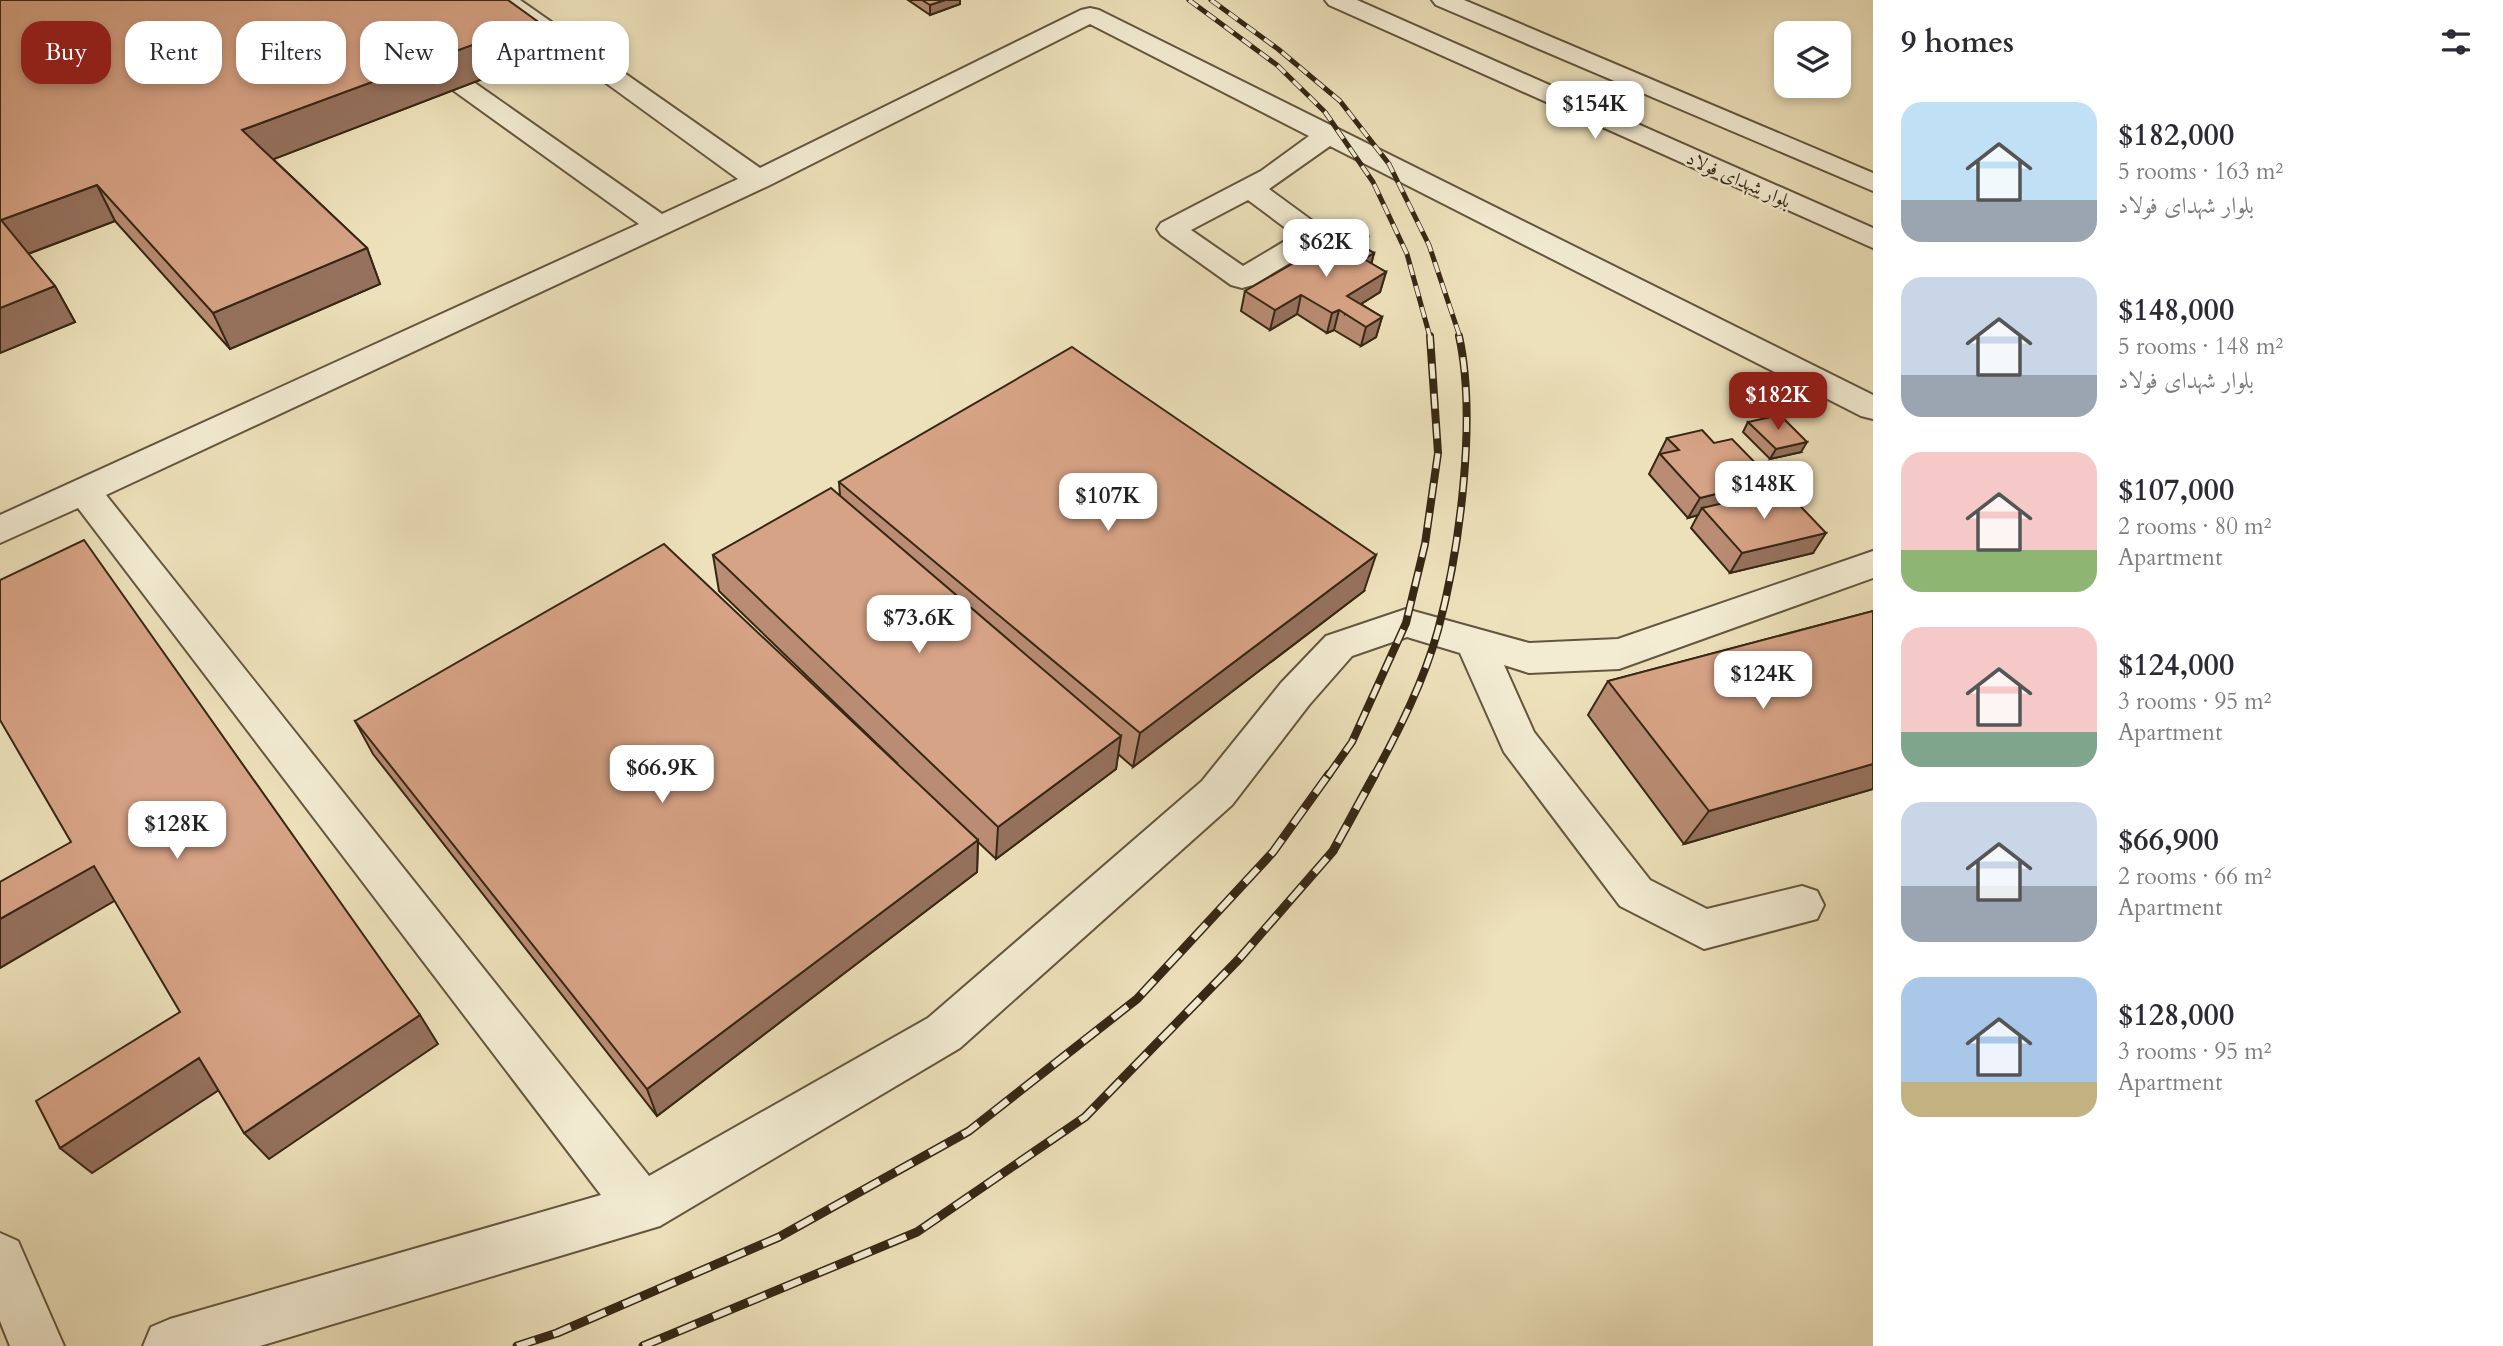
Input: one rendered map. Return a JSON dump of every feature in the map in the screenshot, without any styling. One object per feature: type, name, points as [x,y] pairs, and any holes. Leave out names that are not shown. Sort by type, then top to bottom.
[{"type":"street","points":[[504,0],[758,180]]},
{"type":"street","points":[[1059,0],[1873,408]]},
{"type":"street","name":"بلوار شهدای فولاد","points":[[1337,0],[1873,239]]},
{"type":"street","points":[[1444,0],[1873,183]]},
{"type":"street","points":[[0,530],[758,180],[1090,15]]},
{"type":"street","points":[[463,86],[659,225]]},
{"type":"street","points":[[1250,188],[1271,177],[1328,134]]},
{"type":"street","points":[[83,491],[642,1208]]},
{"type":"street","points":[[170,1346],[642,1208],[944,1033],[1217,793],[1295,694],[1339,646],[1406,623],[1529,658],[1619,654],[1873,564]]},
{"type":"street","points":[[1474,642],[1518,741],[1635,893],[1704,929],[1802,905]]},
{"type":"street","points":[[0,1259],[37,1346]]},
{"type":"building","points":[[0,0],[508,0],[537,21],[472,21],[472,45],[458,50],[458,21],[360,21],[360,84],[366,84],[242,130],[367,248],[213,313],[97,185],[1,220],[55,286],[0,308]]},
{"type":"building","points":[[922,0],[945,0],[930,5]]},
{"type":"building","points":[[1334,229],[1347,236],[1357,231],[1368,237],[1357,243],[1374,253],[1364,259],[1386,272],[1347,296],[1382,317],[1366,327],[1339,310],[1332,313],[1301,295],[1275,310],[1245,291],[1304,257],[1310,261],[1339,244],[1324,235]]},
{"type":"building","points":[[1072,347],[1376,555],[1140,733],[839,482]]},
{"type":"building","points":[[1780,415],[1807,442],[1776,449],[1748,422]]},
{"type":"building","points":[[1702,430],[1714,443],[1732,439],[1772,480],[1700,498],[1660,454],[1679,450],[1667,438]]},
{"type":"building","points":[[831,488],[1121,736],[998,827],[713,555]]},
{"type":"building","points":[[1784,489],[1826,533],[1742,553],[1702,508]]},
{"type":"building","points":[[84,540],[420,1015],[244,1133],[199,1058],[60,1148],[36,1101],[180,1012],[94,866],[0,919],[0,882],[71,842],[0,720],[0,580]]},
{"type":"building","points":[[664,544],[978,840],[647,1089],[355,721]]},
{"type":"building","points":[[1873,611],[1873,764],[1709,811],[1608,681]]},
{"type":"railway","points":[[1189,0],[1277,65],[1325,112],[1373,182],[1407,254],[1430,337]]},
{"type":"railway","points":[[1211,0],[1278,49],[1340,101],[1389,164],[1429,245],[1460,337]]},
{"type":"railway","points":[[1328,776],[1352,742],[1406,623],[1425,544],[1438,453],[1430,336]]},
{"type":"railway","points":[[1374,776],[1402,723],[1426,668],[1438,630],[1453,561],[1464,483],[1466,444],[1464,369],[1459,336]]},
{"type":"railway","points":[[517,1346],[557,1333],[779,1237],[969,1131],[1137,999],[1273,852],[1329,774]]},
{"type":"railway","points":[[643,1346],[917,1232],[1085,1117],[1238,960],[1333,851],[1375,774]]}]
